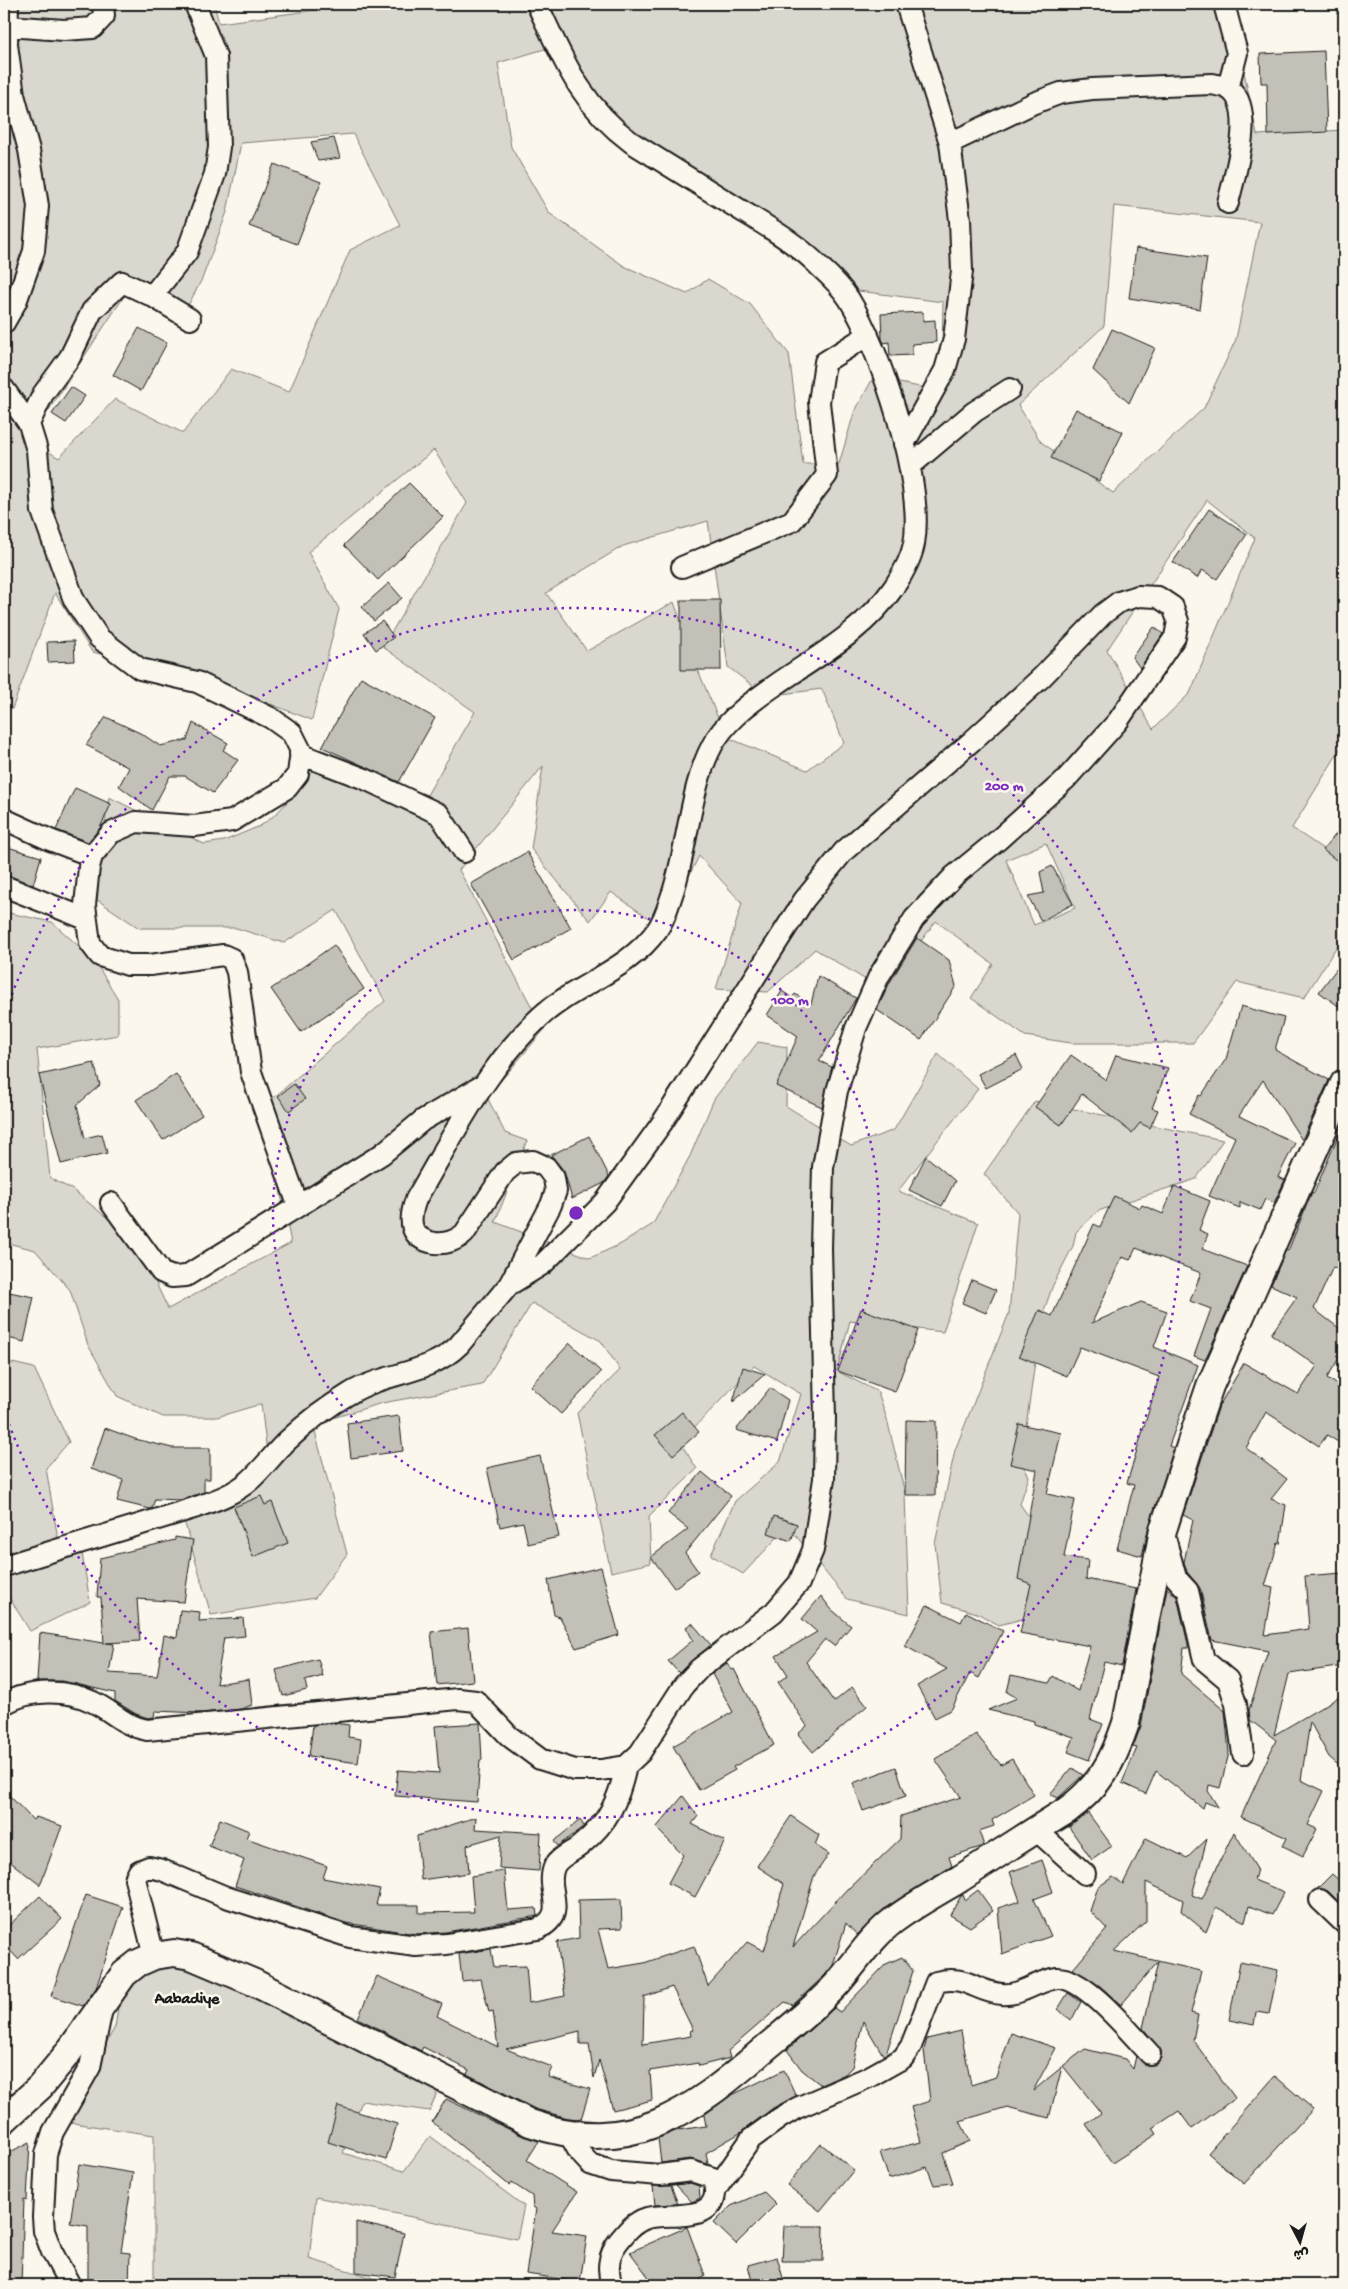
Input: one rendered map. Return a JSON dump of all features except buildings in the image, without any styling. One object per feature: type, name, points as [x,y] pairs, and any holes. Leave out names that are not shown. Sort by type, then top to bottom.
[{"type":"main road","points":[[4,2120],[40,2086],[68,2053],[124,1974],[138,1963],[154,1956],[174,1953],[191,1956],[255,1983],[530,2123],[569,2134],[602,2136],[636,2131],[668,2120],[722,2086],[810,2011],[836,1985],[892,1921],[1085,1797],[1103,1775],[1117,1750],[1126,1723],[1163,1530],[1210,1386],[1344,1083]]},
{"type":"street","points":[[4,323],[16,302],[34,250],[38,206],[29,150],[14,95],[7,45],[8,4]]},
{"type":"street","points":[[7,26],[64,30],[93,28],[104,16],[103,4]]},
{"type":"street","points":[[152,296],[187,252],[215,174],[219,147],[216,56],[195,4]]},
{"type":"street","points":[[4,1566],[224,1498],[248,1482],[287,1441],[310,1421],[351,1392],[432,1364],[451,1354],[509,1285],[551,1205],[556,1191],[554,1178],[546,1167],[533,1161],[516,1163],[505,1172],[464,1234],[454,1242],[441,1244],[424,1241],[416,1236],[412,1225],[412,1210],[416,1199],[481,1086],[540,1017],[566,997],[635,954],[656,932],[665,915],[682,864],[701,771],[715,740],[746,706],[860,625],[878,608],[894,587],[905,568],[914,546],[916,527],[910,466],[868,335],[847,296],[805,252],[630,142],[611,127],[596,112],[570,72],[537,4]]},
{"type":"street","points":[[904,444],[945,370],[954,339],[962,271],[960,220],[950,143],[906,4]]},
{"type":"street","points":[[1224,4],[1237,53],[1228,88]]},
{"type":"street","points":[[950,143],[1034,102],[1061,93],[1092,89],[1212,84],[1228,88],[1240,104],[1243,127],[1240,152],[1228,203]]},
{"type":"street","points":[[29,424],[42,394],[70,357],[92,311],[122,282],[152,296],[190,320]]},
{"type":"street","points":[[682,567],[792,520],[828,475],[819,402],[825,362],[868,335]]},
{"type":"street","points":[[910,466],[974,412],[1010,388]]},
{"type":"street","points":[[4,389],[29,424],[37,450],[42,511],[74,600],[99,638],[140,669],[197,682],[271,718],[292,733],[300,754],[298,774],[287,788],[232,821],[194,826],[136,822],[111,833],[92,856],[85,905],[90,943],[100,956],[111,961],[128,965],[150,965],[222,955],[232,959],[237,972],[251,1072],[298,1205]]},
{"type":"street","points":[[4,1704],[25,1695],[45,1692],[64,1694],[93,1702],[123,1722],[148,1730],[458,1699],[476,1700],[509,1736],[540,1759],[576,1770],[601,1770],[626,1766],[640,1753],[684,1685],[699,1669],[774,1612],[799,1583],[813,1550],[824,1479],[825,1418],[821,1248],[823,1166],[837,1092],[856,1028],[879,976],[914,919],[954,876],[998,840],[1066,779],[1118,721],[1175,637],[1178,621],[1173,607],[1158,598],[1138,596],[1119,602],[1103,614],[1042,677],[1007,709],[844,850],[804,900],[662,1124],[605,1202],[543,1264],[509,1285]]},
{"type":"street","points":[[300,754],[366,779],[439,814],[464,852]]},
{"type":"street","points":[[4,819],[50,840],[92,856]]},
{"type":"street","points":[[4,886],[86,919]]},
{"type":"street","points":[[111,1203],[161,1272],[172,1277],[186,1276],[382,1154],[423,1120],[481,1086]]},
{"type":"street","points":[[1163,1530],[1176,1578],[1188,1591],[1204,1660],[1228,1680],[1238,1712],[1243,1754]]},
{"type":"street","points":[[154,1956],[135,1880],[139,1871],[149,1867],[162,1870],[226,1897],[350,1937],[416,1946],[447,1944],[538,1929],[549,1924],[553,1916],[554,1867],[560,1859],[582,1845],[602,1824],[620,1794],[626,1766]]},
{"type":"street","points":[[1036,1830],[1085,1874]]},
{"type":"street","points":[[1320,1900],[1344,1923]]},
{"type":"street","points":[[612,2285],[608,2274],[611,2251],[636,2223],[647,2218],[697,2214],[707,2209],[714,2200],[716,2189],[751,2139],[797,2108],[869,2077],[903,2058],[911,2046],[936,1982],[959,1979],[996,1994],[1008,1995],[1056,1978],[1072,1981],[1099,2001],[1150,2054]]},
{"type":"street","points":[[70,2285],[52,2252],[44,2230],[46,2154],[53,2132],[90,2067],[103,2004]]},
{"type":"street","points":[[569,2134],[579,2152],[590,2164],[611,2171],[660,2175],[691,2171],[713,2178],[716,2189]]},
{"type":"shaded area","points":[[4,4],[214,4],[219,23],[361,4],[1230,4],[1257,135],[1344,130],[1344,663],[1338,675],[1344,684],[1344,743],[1292,828],[1344,863],[1344,935],[1304,998],[1237,982],[1193,1043],[1071,1043],[1025,1036],[971,998],[993,964],[936,921],[884,991],[815,949],[768,992],[716,989],[742,903],[699,856],[663,928],[611,892],[590,921],[531,849],[543,766],[459,870],[544,1030],[487,1097],[505,1133],[527,1141],[495,1222],[590,1258],[621,1244],[653,1224],[690,1156],[714,1099],[758,1042],[787,1047],[786,1106],[851,1146],[894,1130],[938,1054],[978,1089],[898,1191],[978,1223],[943,1332],[850,1321],[837,1371],[878,1392],[887,1419],[905,1494],[909,1614],[847,1599],[788,1526],[743,1574],[711,1555],[735,1501],[780,1462],[801,1394],[754,1366],[680,1442],[697,1469],[649,1516],[651,1563],[611,1572],[577,1413],[620,1370],[601,1341],[532,1303],[482,1385],[382,1403],[313,1424],[347,1554],[315,1598],[211,1615],[183,1517],[269,1469],[261,1404],[217,1417],[163,1417],[117,1396],[88,1345],[70,1290],[35,1250],[4,1242],[4,912],[52,922],[94,960],[118,999],[118,1035],[37,1049],[50,1178],[73,1190],[137,1242],[168,1309],[291,1243],[263,1107],[385,1001],[336,910],[284,943],[236,928],[139,928],[93,897],[109,797],[204,844],[224,841],[260,826],[276,814],[300,788],[316,756],[427,795],[475,712],[383,647],[467,503],[434,450],[308,552],[339,609],[312,720],[192,674],[92,652],[55,593],[12,709],[4,704]],"holes":[[[558,45],[626,134],[851,290],[943,302],[941,391],[873,378],[854,413],[839,464],[803,464],[789,354],[750,304],[708,279],[687,294],[624,266],[549,213],[511,147],[498,63]],[[353,134],[400,225],[350,250],[289,392],[231,369],[183,433],[115,399],[59,458],[29,440],[125,295],[182,317],[202,279],[227,212],[241,143]],[[1114,206],[1260,222],[1236,339],[1204,408],[1113,493],[1041,442],[1018,405],[1104,326]],[[1207,500],[1255,538],[1190,693],[1153,729],[1107,650]],[[708,521],[728,667],[766,696],[822,689],[844,743],[807,770],[726,737],[700,675],[674,602],[587,651],[546,593],[623,546]],[[1046,843],[1075,908],[1034,925],[1006,860]]]},
{"type":"shaded area","points":[[1035,1101],[1223,1140],[1196,1179],[1098,1211],[1076,1232],[1073,1246],[1053,1285],[1041,1319],[1021,1462],[1029,1476],[1020,1504],[1041,1534],[1026,1618],[999,1625],[977,1613],[942,1603],[935,1544],[955,1450],[1009,1313],[1018,1213],[984,1174]]},
{"type":"shaded area","points":[[4,1361],[34,1368],[69,1442],[46,1468],[61,1557],[82,1553],[90,1602],[30,1631],[4,1589]]},
{"type":"shaded area","points":[[176,1957],[444,2078],[429,2111],[362,2101],[343,2153],[404,2171],[430,2136],[524,2206],[517,2239],[316,2197],[309,2259],[397,2285],[154,2285],[154,2135],[66,2122],[81,2089],[115,2027],[119,2002],[132,1981]]},
{"type":"district","name":"Aabadiye","points":[[187,2000]]}]
